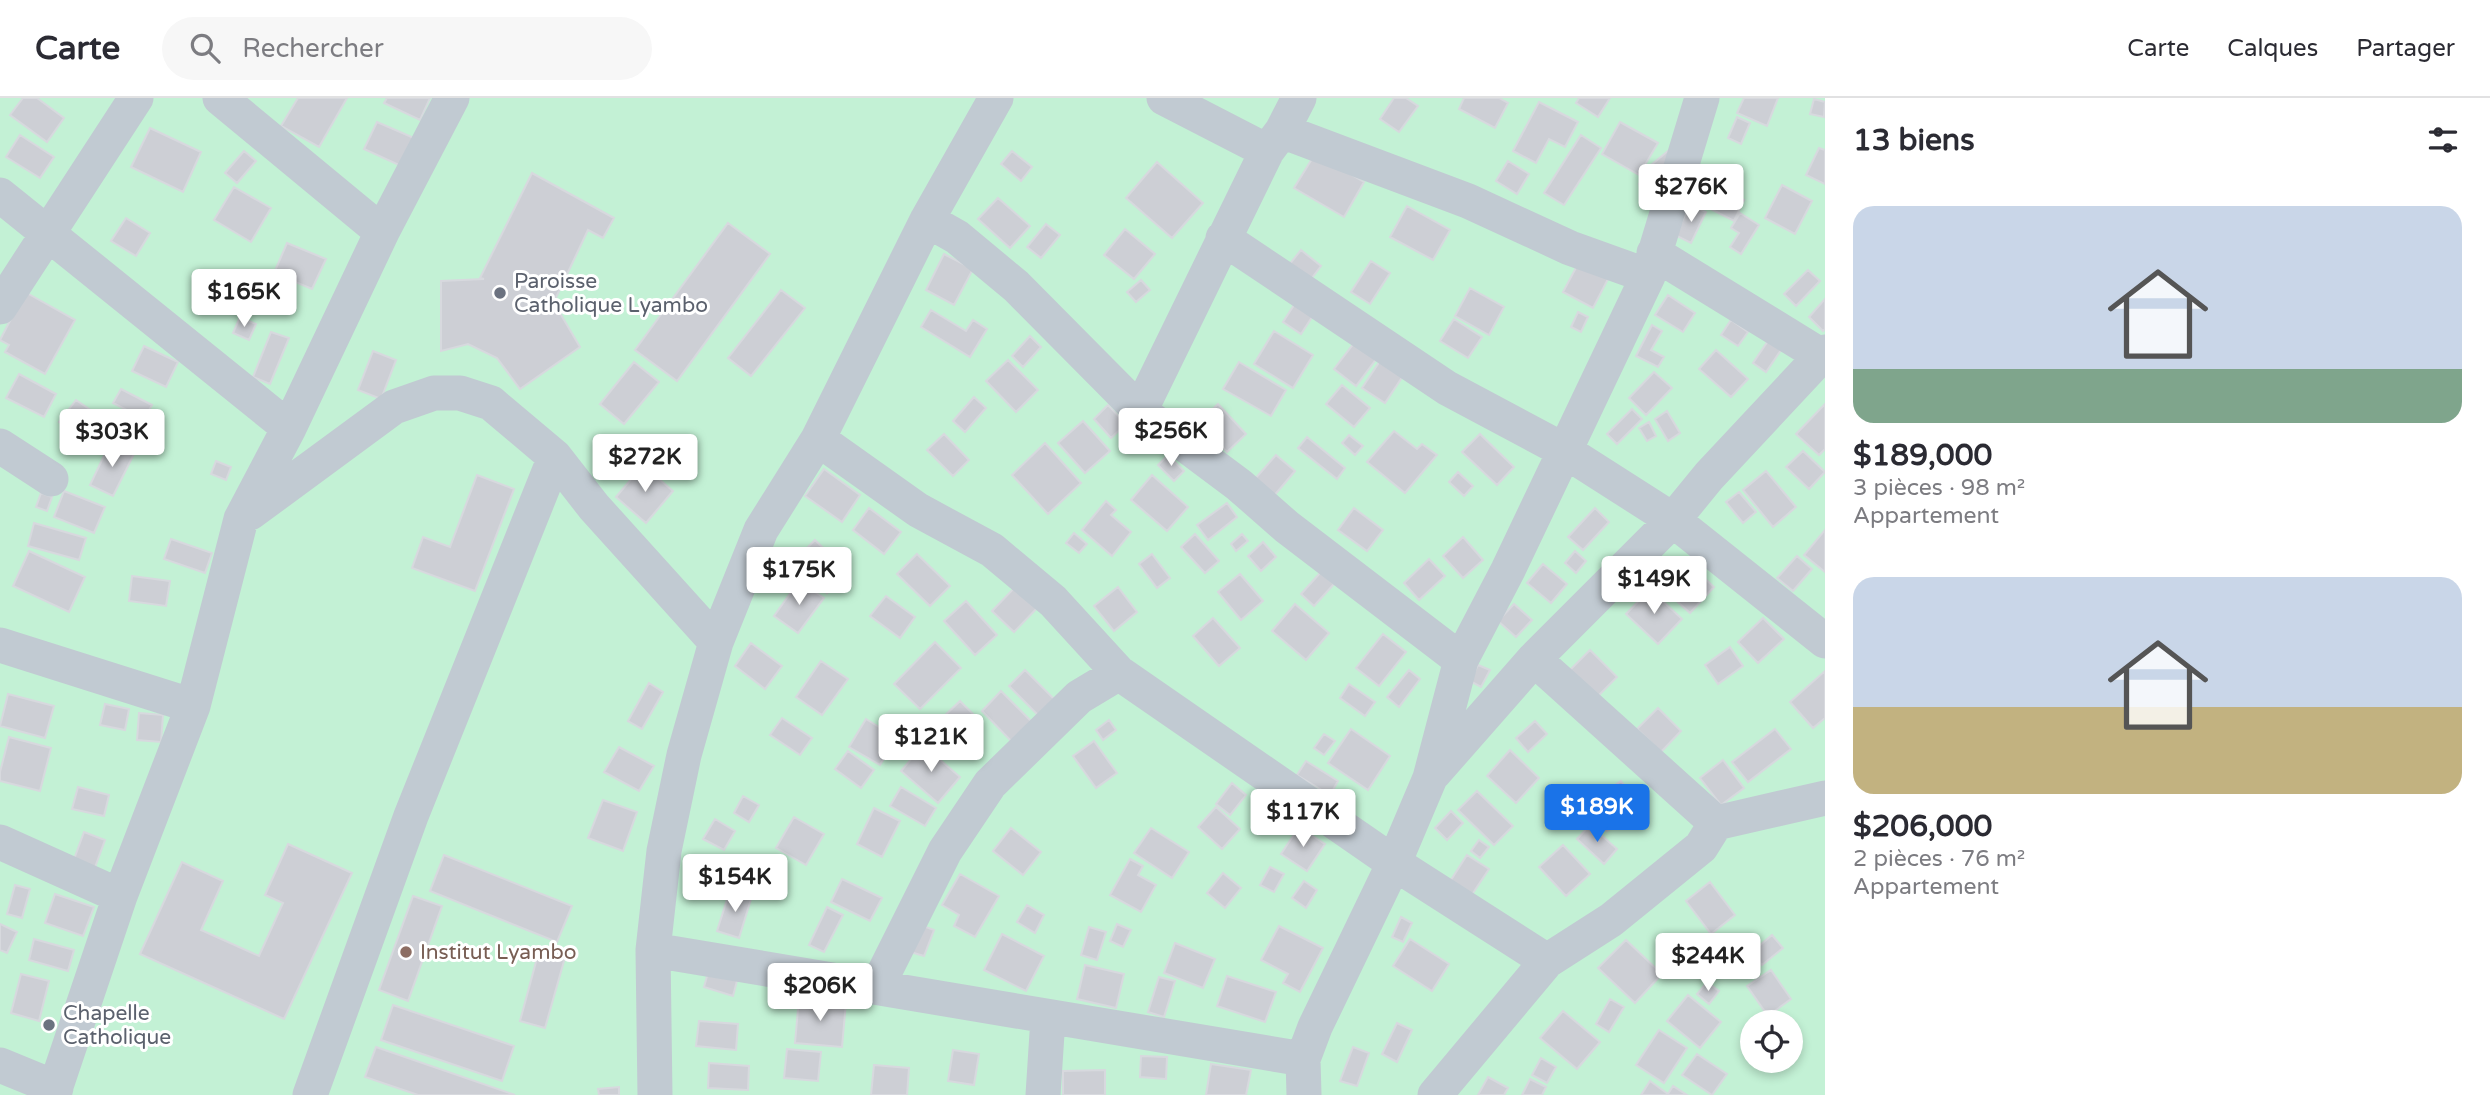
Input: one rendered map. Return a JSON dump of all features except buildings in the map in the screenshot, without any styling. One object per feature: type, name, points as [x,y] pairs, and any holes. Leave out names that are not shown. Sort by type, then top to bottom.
[{"type":"street","points":[[0,307],[136,98]]},
{"type":"street","points":[[220,98],[382,232]]},
{"type":"street","points":[[0,1065],[54,1092],[120,896],[193,706],[241,519],[289,428],[382,232],[452,98]]},
{"type":"street","points":[[655,1095],[653,950],[667,837],[684,755],[716,642],[761,530],[818,439],[927,220],[996,98]]},
{"type":"street","points":[[1164,98],[1275,141],[1468,201],[1570,248],[1651,264],[1824,355],[1709,476],[1673,520],[1534,659],[1430,778]]},
{"type":"street","points":[[1140,411],[1223,238],[1299,98]]},
{"type":"street","points":[[1304,1095],[1303,1059],[1315,1027],[1394,863],[1430,778],[1461,660],[1508,570],[1651,264],[1702,98]]},
{"type":"street","points":[[0,195],[289,428]]},
{"type":"street","points":[[927,220],[957,237],[1016,286],[1140,411],[1239,485],[1287,527],[1461,660]]},
{"type":"street","points":[[1223,238],[1447,388],[1565,451],[1673,520],[1825,641]]},
{"type":"street","points":[[241,519],[394,407],[434,393],[460,393],[491,403],[555,457],[594,507],[716,642]]},
{"type":"street","points":[[818,439],[918,510],[992,550],[1053,601],[1119,673],[1394,863],[1547,961]]},
{"type":"street","points":[[0,446],[51,478]]},
{"type":"street","points":[[310,1095],[411,816],[555,457]]},
{"type":"street","points":[[0,645],[193,706]]},
{"type":"street","points":[[1534,659],[1716,823]]},
{"type":"street","points":[[877,987],[945,851],[990,784],[1079,698],[1119,673]]},
{"type":"street","points":[[1435,1095],[1547,961],[1611,920],[1700,847],[1716,823],[1825,798]]},
{"type":"street","points":[[0,842],[120,896]]},
{"type":"street","points":[[653,950],[1303,1059]]},
{"type":"street","points":[[1043,1095],[1048,1018]]},
{"type":"green space","points":[[0,98],[1825,98],[1825,1095],[0,1095]]},
{"type":"place","name":"Paroisse Catholique Lyambo","points":[[500,293]]},
{"type":"place","name":"Institut Lyambo","points":[[406,952]]},
{"type":"place","name":"Chapelle Catholique","points":[[49,1025]]}]
